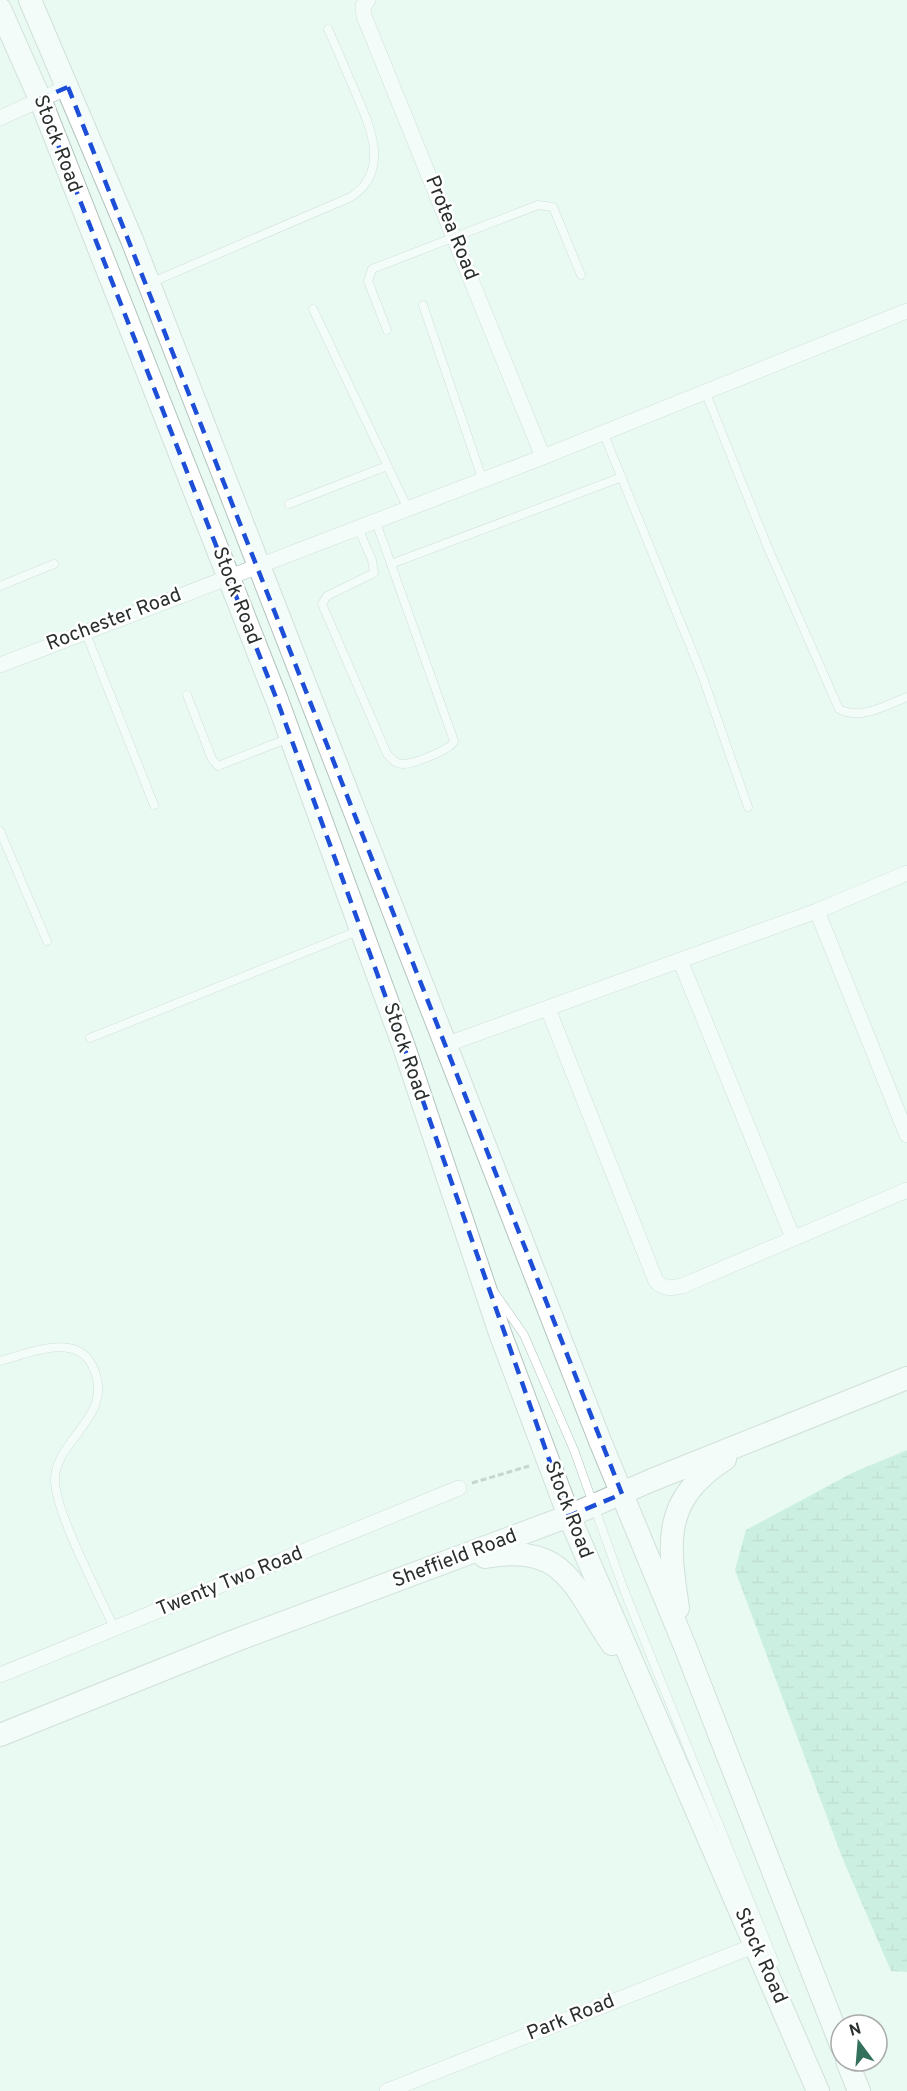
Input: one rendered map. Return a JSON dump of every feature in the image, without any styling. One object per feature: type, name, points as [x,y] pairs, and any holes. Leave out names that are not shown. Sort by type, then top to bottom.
[{"type":"main road","name":"Stock Road","points":[[30,0],[148,283],[445,1045],[484,1137],[622,1494],[684,1644],[829,2014]]},
{"type":"main road","name":"Stock Road","points":[[0,9],[40,99],[290,738],[361,929],[482,1277],[569,1516],[818,2091]]},
{"type":"main road","name":"Sheffield Road","points":[[0,1736],[234,1641],[569,1516],[761,1435],[907,1378]]},
{"type":"main road","points":[[684,1644],[670,1551],[676,1511],[688,1490],[704,1473],[761,1435]]},
{"type":"main road","points":[[432,1568],[502,1554],[525,1554],[545,1559],[568,1574],[644,1690]]},
{"type":"main road","points":[[852,2073],[859,2091]]},
{"type":"street","name":"Protea Road","points":[[368,0],[363,6],[364,16],[456,237],[543,457]]},
{"type":"street","points":[[0,118],[68,87]]},
{"type":"street","points":[[258,565],[483,481],[907,311]]},
{"type":"street","name":"Rochester Road","points":[[0,665],[258,565]]},
{"type":"street","points":[[445,1045],[817,911],[907,873]]},
{"type":"street","points":[[817,911],[907,1135]]},
{"type":"street","points":[[680,960],[793,1238]]},
{"type":"street","points":[[548,1009],[656,1281],[661,1286],[666,1288],[682,1286],[907,1190]]},
{"type":"street","name":"Twenty Two Road","points":[[0,1675],[459,1488]]},
{"type":"street","name":"Park Road","points":[[387,2091],[756,1945]]},
{"type":"lane","points":[[148,283],[351,197],[363,189],[373,167],[372,135],[328,29]]},
{"type":"lane","points":[[387,330],[368,281],[372,269],[538,205],[546,204],[553,207],[558,215],[581,275]]},
{"type":"lane","points":[[423,305],[483,481]]},
{"type":"lane","points":[[313,309],[408,509]]},
{"type":"lane","points":[[705,391],[768,548],[839,709],[849,714],[863,714],[907,697]]},
{"type":"lane","points":[[603,432],[702,675],[748,807]]},
{"type":"lane","points":[[289,504],[387,466]]},
{"type":"lane","points":[[391,564],[622,477]]},
{"type":"lane","points":[[358,528],[372,560],[374,573],[327,596],[322,604],[387,754],[393,760],[404,764],[448,749],[454,741],[376,522]]},
{"type":"lane","points":[[0,586],[54,564]]},
{"type":"lane","points":[[85,632],[154,805]]},
{"type":"lane","points":[[187,695],[212,759],[218,766],[290,738]]},
{"type":"lane","points":[[0,831],[4,854],[46,941]]},
{"type":"lane","points":[[90,1038],[361,929]]},
{"type":"lane","points":[[482,1277],[515,1318],[528,1342],[574,1450],[624,1590],[778,1975],[790,2023]]},
{"type":"lane","points":[[0,1361],[65,1347],[84,1355],[95,1372],[97,1388],[93,1414],[69,1446],[55,1478],[64,1516],[114,1629]]},
{"type":"path","points":[[459,1488],[489,1476],[535,1465]]},
{"type":"highlighted area","points":[[68,87],[622,1494],[569,1516],[404,1047],[277,700],[40,99]]},
{"type":"green space","points":[[907,1450],[907,1972],[891,1971],[842,1857],[735,1570],[746,1530],[852,1473]]}]
